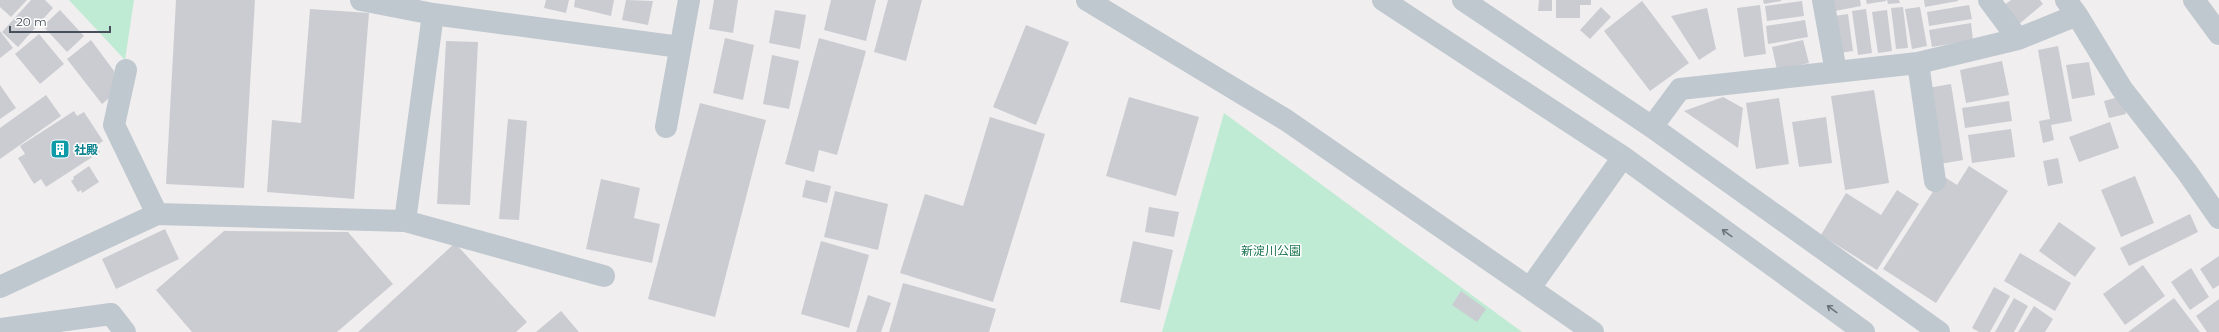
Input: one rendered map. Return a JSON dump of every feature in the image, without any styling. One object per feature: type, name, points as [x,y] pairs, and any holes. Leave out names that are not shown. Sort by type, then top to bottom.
[{"type":"street","points":[[361,0],[433,14],[680,47]]},
{"type":"street","points":[[666,127],[689,0]]},
{"type":"street","points":[[1087,0],[1286,120],[1593,332]]},
{"type":"street","points":[[1383,0],[1623,156],[1864,332]]},
{"type":"street","points":[[1463,0],[1652,127],[1939,332]]},
{"type":"street","points":[[1823,0],[1836,72]]},
{"type":"street","points":[[1989,0],[2018,39]]},
{"type":"street","points":[[2194,0],[2219,34]]},
{"type":"street","points":[[1652,127],[1680,89],[1918,62],[2018,39],[2071,7],[2122,89],[2187,172],[2219,218]]},
{"type":"street","points":[[405,221],[433,14]]},
{"type":"street","points":[[1918,62],[1935,181]]},
{"type":"street","points":[[126,70],[114,125],[157,214]]},
{"type":"street","points":[[1530,288],[1623,156]]},
{"type":"street","points":[[0,287],[157,214],[405,221],[604,276]]},
{"type":"street","points":[[0,329],[111,314],[125,332]]},
{"type":"green space","points":[[69,0],[134,0],[125,60]]},
{"type":"green space","name":"新淀川公園","points":[[1224,113],[1522,332],[1162,332]]},
{"type":"building","points":[[0,0],[27,0],[11,17],[0,7]]},
{"type":"building","points":[[31,0],[45,0],[53,8],[18,47],[2,32]]},
{"type":"building","points":[[176,0],[255,0],[244,188],[166,184]]},
{"type":"building","points":[[546,0],[569,0],[566,13],[544,8]]},
{"type":"building","points":[[575,0],[614,0],[611,16],[574,7]]},
{"type":"building","points":[[626,0],[653,1],[648,25],[622,20]]},
{"type":"building","points":[[714,0],[738,0],[733,33],[709,29]]},
{"type":"building","points":[[831,0],[876,0],[866,41],[824,30]]},
{"type":"building","points":[[888,0],[922,0],[906,61],[874,52]]},
{"type":"building","points":[[1539,0],[1552,0],[1552,11],[1538,11]]},
{"type":"building","points":[[1556,0],[1591,0],[1591,5],[1580,5],[1580,18],[1556,18]]},
{"type":"building","points":[[1763,0],[1781,0],[1781,1],[1764,4]]},
{"type":"building","points":[[1833,0],[1860,0],[1861,6],[1835,11]]},
{"type":"building","points":[[1866,0],[1886,0],[1886,1],[1867,4]]},
{"type":"building","points":[[1887,0],[1899,0],[1900,3],[1888,4]]},
{"type":"building","points":[[1924,0],[1958,0],[1958,1],[1925,7]]},
{"type":"building","points":[[2011,0],[2040,0],[2043,4],[2018,25],[2003,6]]},
{"type":"building","points":[[1642,1],[1689,63],[1650,91],[1604,31]]},
{"type":"building","points":[[1802,1],[1804,16],[1767,21],[1765,6]]},
{"type":"building","points":[[1760,5],[1766,54],[1744,57],[1737,8]]},
{"type":"building","points":[[1969,5],[1972,19],[1929,26],[1927,12]]},
{"type":"building","points":[[1601,7],[1611,17],[1590,39],[1580,30]]},
{"type":"building","points":[[1903,7],[1908,48],[1896,49],[1891,8]]},
{"type":"building","points":[[1920,7],[1927,46],[1912,49],[1905,9]]},
{"type":"building","points":[[1707,8],[1716,49],[1699,60],[1671,16]]},
{"type":"building","points":[[310,9],[369,13],[354,199],[267,192],[272,120],[301,123]]},
{"type":"building","points":[[1866,9],[1872,53],[1858,55],[1852,11]]},
{"type":"building","points":[[60,10],[84,36],[67,52],[43,26]]},
{"type":"building","points":[[775,10],[806,15],[800,49],[769,43]]},
{"type":"building","points":[[1887,10],[1892,51],[1878,53],[1872,12]]},
{"type":"building","points":[[1848,14],[1853,51],[1840,53],[1834,16]]},
{"type":"building","points":[[1805,20],[1808,37],[1768,44],[1766,26]]},
{"type":"building","points":[[1971,23],[1973,40],[1932,47],[1929,30]]},
{"type":"building","points":[[1026,25],[1069,42],[1036,125],[993,107]]},
{"type":"building","points":[[0,31],[13,48],[0,58]]},
{"type":"building","points":[[39,34],[64,64],[40,84],[15,54]]},
{"type":"building","points":[[725,38],[754,45],[743,100],[713,93]]},
{"type":"building","points":[[819,38],[866,51],[837,155],[819,150],[814,172],[785,164]]},
{"type":"building","points":[[91,40],[114,71],[113,95],[102,104],[67,59]]},
{"type":"building","points":[[1803,40],[1809,63],[1777,70],[1772,47]]},
{"type":"building","points":[[446,41],[478,42],[470,205],[437,204]]},
{"type":"building","points":[[2058,46],[2072,121],[2051,125],[2054,140],[2043,143],[2039,121],[2050,119],[2038,50]]},
{"type":"building","points":[[772,55],[799,61],[789,109],[763,104]]},
{"type":"building","points":[[2002,61],[2009,95],[1966,103],[1960,70]]},
{"type":"building","points":[[2089,62],[2095,95],[2072,99],[2066,65]]},
{"type":"building","points":[[1951,84],[1963,160],[1940,164],[1928,88]]},
{"type":"building","points":[[0,85],[16,108],[0,119]]},
{"type":"building","points":[[1874,90],[1889,183],[1845,190],[1831,96]]},
{"type":"building","points":[[46,95],[61,116],[0,159],[0,128]]},
{"type":"building","points":[[2122,96],[2126,114],[2109,118],[2104,101]]},
{"type":"building","points":[[1129,97],[1199,117],[1176,196],[1106,176]]},
{"type":"building","points":[[1723,97],[1743,108],[1738,148],[1684,111]]},
{"type":"building","points":[[1779,98],[1789,164],[1756,169],[1746,103]]},
{"type":"building","points":[[2009,101],[2012,121],[1965,128],[1962,108]]},
{"type":"building","points":[[700,103],[766,120],[715,317],[648,299]]},
{"type":"building","name":"社殿","points":[[74,111],[77,116],[84,112],[103,141],[96,146],[100,152],[46,187],[41,179],[34,184],[18,158],[25,154],[20,146]]},
{"type":"building","points":[[990,117],[1045,134],[993,302],[900,273],[925,194],[963,206]]},
{"type":"building","points":[[1826,117],[1832,163],[1799,167],[1792,122]]},
{"type":"building","points":[[508,119],[527,121],[519,220],[499,219]]},
{"type":"building","points":[[2110,122],[2119,148],[2079,162],[2069,137]]},
{"type":"building","points":[[2011,129],[2015,157],[1972,163],[1968,135]]},
{"type":"building","points":[[2058,158],[2063,183],[2048,186],[2043,161]]},
{"type":"building","points":[[89,166],[99,182],[82,193],[81,190],[78,192],[71,181],[74,179],[73,177]]},
{"type":"building","points":[[1969,166],[2008,191],[1936,303],[1883,269],[1943,176],[1957,185]]},
{"type":"building","points":[[2135,176],[2154,223],[2121,237],[2101,190]]},
{"type":"building","points":[[601,179],[640,188],[634,218],[660,224],[652,263],[586,249]]},
{"type":"building","points":[[806,180],[831,186],[827,203],[802,197]]},
{"type":"building","points":[[1897,190],[1919,204],[1877,270],[1821,235],[1846,193],[1881,215]]},
{"type":"building","points":[[835,191],[888,204],[878,250],[824,237]]},
{"type":"building","points":[[1149,207],[1179,212],[1174,237],[1145,232]]},
{"type":"building","points":[[2190,214],[2198,232],[2129,266],[2120,248]]},
{"type":"building","points":[[2059,222],[2096,248],[2075,277],[2039,251]]},
{"type":"building","points":[[165,229],[179,259],[116,289],[102,259]]},
{"type":"building","points":[[224,231],[348,232],[393,284],[337,332],[192,332],[156,290]]},
{"type":"building","points":[[821,241],[869,255],[849,328],[801,314]]},
{"type":"building","points":[[1133,241],[1173,250],[1160,310],[1120,302]]},
{"type":"building","points":[[455,243],[527,322],[516,332],[358,332]]},
{"type":"building","points":[[2020,253],[2071,283],[2055,311],[2004,281]]},
{"type":"building","points":[[2219,256],[2219,285],[2213,289],[2200,269]]},
{"type":"building","points":[[2143,265],[2165,296],[2125,325],[2103,294]]},
{"type":"building","points":[[2191,268],[2209,297],[2190,310],[2171,282]]},
{"type":"building","points":[[903,283],[996,309],[989,332],[889,332]]},
{"type":"building","points":[[1994,287],[2010,296],[1990,332],[1979,332],[1972,328]]},
{"type":"building","points":[[1461,291],[1486,309],[1477,322],[1452,305]]},
{"type":"building","points":[[868,295],[891,303],[881,332],[856,332]]},
{"type":"building","points":[[2014,298],[2028,306],[2014,332],[1995,332]]},
{"type":"building","points":[[2174,298],[2200,332],[2128,332]]},
{"type":"building","points":[[2219,299],[2219,332],[2207,332],[2196,316]]},
{"type":"building","points":[[2034,306],[2053,319],[2045,332],[2018,332]]},
{"type":"building","points":[[561,311],[579,332],[536,332]]},
{"type":"place","name":"社殿","points":[[60,149]]}]
